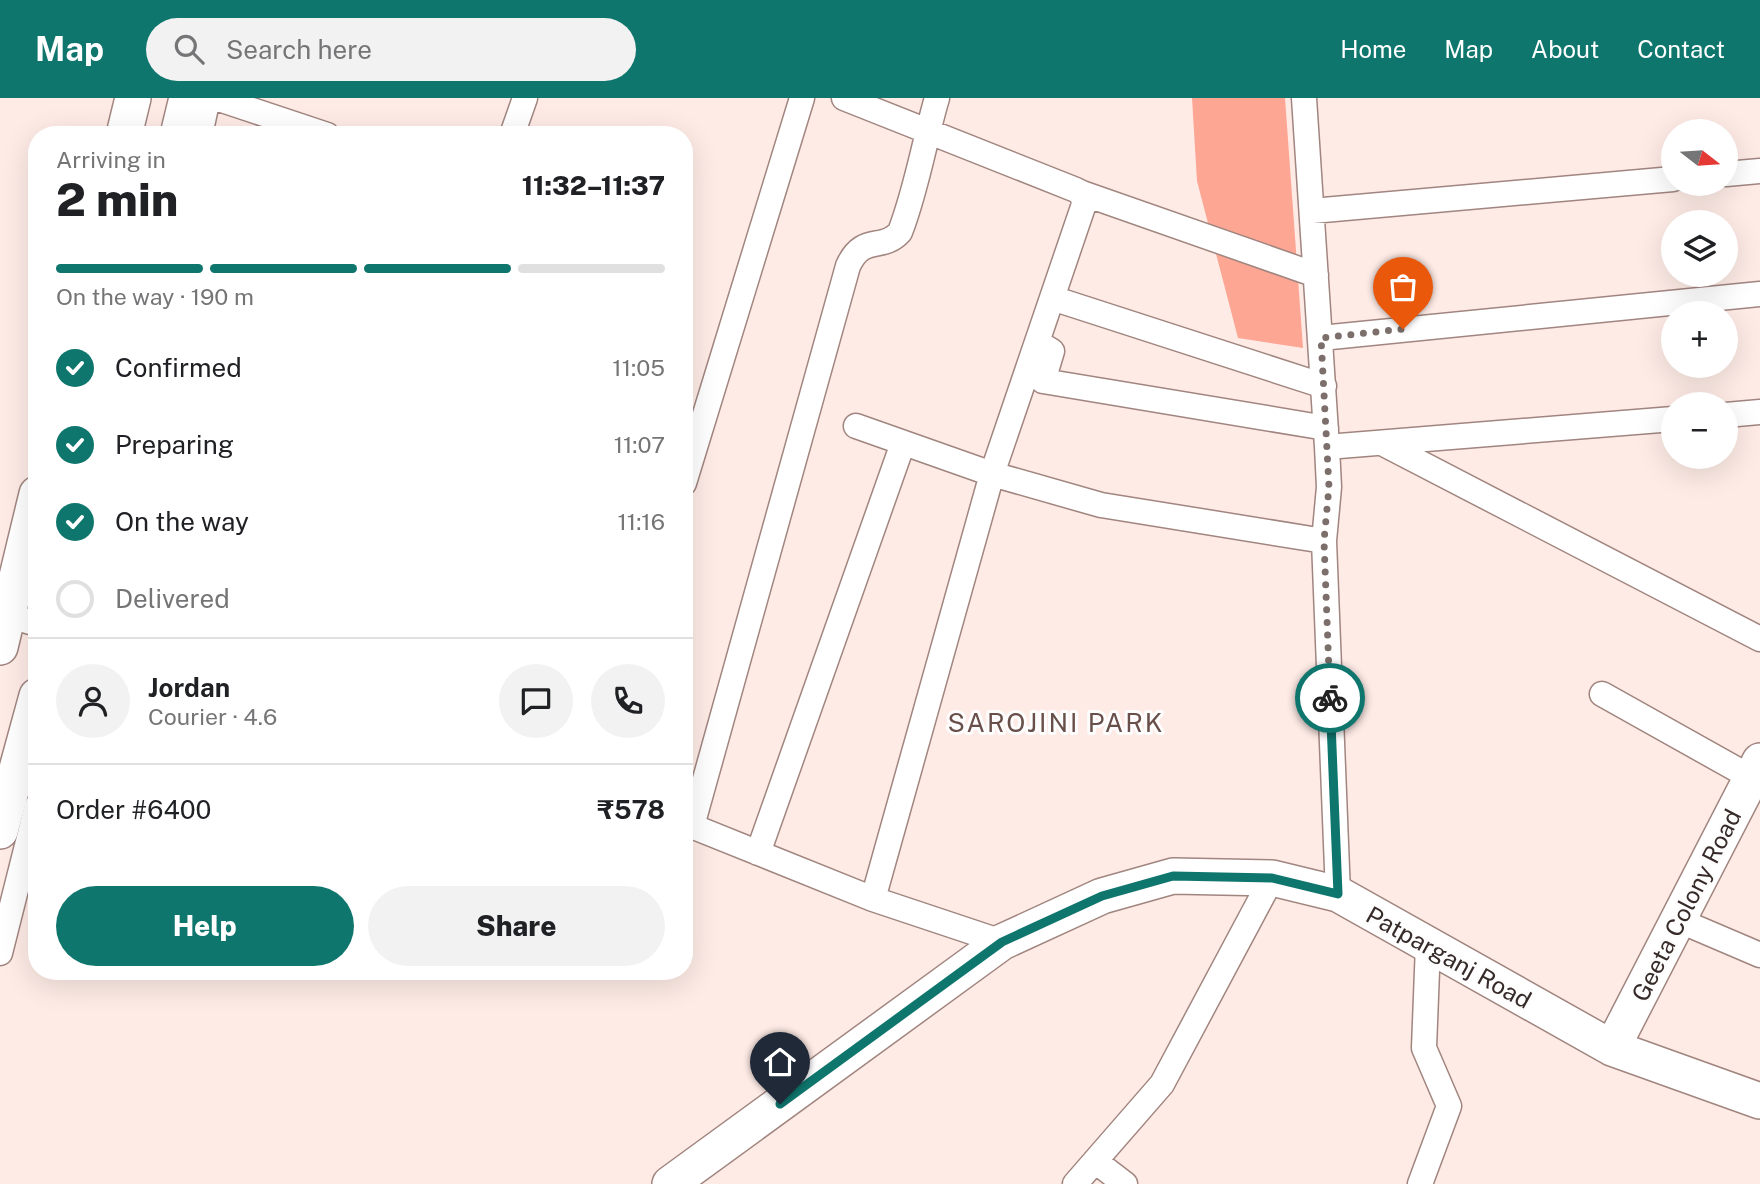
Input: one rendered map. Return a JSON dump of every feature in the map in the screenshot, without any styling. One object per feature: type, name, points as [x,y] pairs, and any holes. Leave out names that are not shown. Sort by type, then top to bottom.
[{"type":"street","points":[[126,126],[133,98]]},
{"type":"street","points":[[180,126],[187,98]]},
{"type":"street","points":[[202,126],[208,98]]},
{"type":"street","points":[[216,98],[300,126]]},
{"type":"street","points":[[515,126],[525,98]]},
{"type":"street","points":[[693,454],[802,98]]},
{"type":"street","points":[[844,98],[1082,193],[1316,275]]},
{"type":"street","points":[[693,807],[848,266],[854,252],[860,248],[896,237],[900,232],[916,183],[937,98]]},
{"type":"street","points":[[1304,98],[1327,438],[1329,487],[1324,541],[1338,894]]},
{"type":"street","points":[[1738,173],[1760,171]]},
{"type":"street","points":[[1312,211],[1661,180]]},
{"type":"street","points":[[873,899],[992,474],[1084,204],[1082,193]]},
{"type":"street","points":[[1321,338],[1760,294]]},
{"type":"street","points":[[1052,298],[1324,386]]},
{"type":"street","points":[[1037,342],[1052,351],[1043,381],[1327,438],[1382,443],[1661,420]]},
{"type":"street","points":[[1738,414],[1760,412]]},
{"type":"street","points":[[856,426],[992,474],[1101,505],[1324,541]]},
{"type":"street","points":[[758,853],[903,443]]},
{"type":"street","points":[[1382,443],[1760,639]]},
{"type":"street","points":[[11,625],[28,539]]},
{"type":"street","points":[[1602,694],[1756,769]]},
{"type":"street","points":[[0,831],[28,729]]},
{"type":"street","name":"Geeta Colony Road","points":[[1612,1048],[1756,769]]},
{"type":"street","points":[[693,826],[873,899],[1002,942]]},
{"type":"street","points":[[0,953],[28,842]]},
{"type":"street","name":"Patparganj Road","points":[[687,1179],[1002,942],[1102,896],[1173,876],[1272,878],[1338,894],[1612,1048],[1760,1101]]},
{"type":"street","points":[[1075,1184],[1162,1084],[1272,878]]},
{"type":"street","points":[[1678,920],[1760,955]]},
{"type":"street","points":[[1420,1184],[1449,1106],[1424,1048],[1428,945]]},
{"type":"street","points":[[1095,1161],[1125,1184]]},
{"type":"shaded area","points":[[1192,98],[1285,98],[1303,348],[1238,338],[1197,181]]},
{"type":"way so far","points":[[1330,698],[1324,541],[1329,487],[1321,338],[1403,329]]},
{"type":"district","name":"SAROJINI PARK","points":[[1056,722]]},
{"type":"route","points":[[780,1104],[1002,942],[1102,896],[1173,876],[1272,878],[1338,894],[1330,698]]}]
